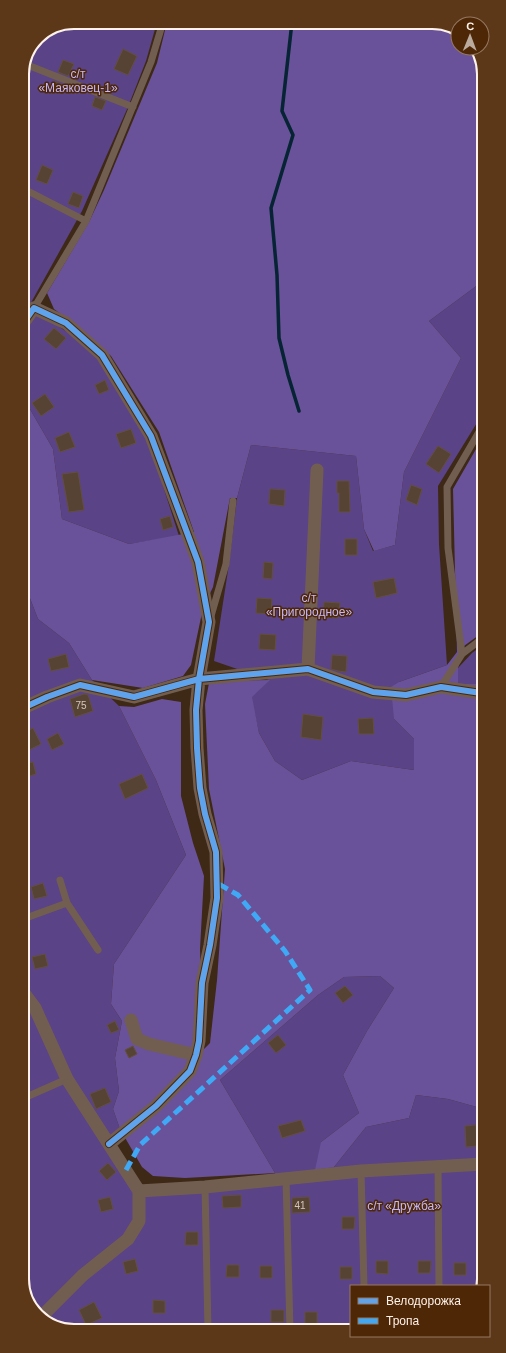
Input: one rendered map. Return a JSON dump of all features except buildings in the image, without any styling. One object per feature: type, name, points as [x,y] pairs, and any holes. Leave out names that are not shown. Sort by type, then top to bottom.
[{"type":"street","points":[[29,306],[66,323],[102,354],[151,436],[198,562],[209,622],[199,679],[196,710],[197,748],[200,788],[205,814],[216,852],[217,898],[210,945],[202,983],[199,1042],[190,1071],[156,1106],[109,1144]]},
{"type":"street","points":[[308,669],[318,470]]},
{"type":"street","points":[[29,705],[80,685],[134,697],[199,679],[308,669],[373,692],[406,695],[441,687],[477,692]]},
{"type":"street","points":[[29,1000],[35,1008],[66,1079],[139,1191],[139,1221],[128,1239],[83,1275],[45,1313]]},
{"type":"street","points":[[131,1020],[137,1039],[149,1044],[196,1055]]},
{"type":"street","points":[[139,1191],[361,1171],[477,1164]]},
{"type":"lane","points":[[29,305],[86,221],[152,62],[161,29]]},
{"type":"lane","points":[[30,66],[133,107]]},
{"type":"lane","points":[[29,192],[86,221]]},
{"type":"lane","points":[[462,654],[448,548],[447,488],[477,436]]},
{"type":"lane","points":[[209,622],[226,564],[233,501]]},
{"type":"lane","points":[[441,687],[462,654],[477,643]]},
{"type":"lane","points":[[60,880],[67,903],[98,950]]},
{"type":"lane","points":[[29,917],[67,903]]},
{"type":"lane","points":[[29,1096],[66,1079]]},
{"type":"lane","points":[[438,1166],[439,1285]]},
{"type":"lane","points":[[361,1171],[364,1285]]},
{"type":"lane","points":[[286,1178],[290,1324]]},
{"type":"lane","points":[[205,1186],[208,1324]]},
{"type":"green space","name":"с/т «Маяковец-1»","points":[[155,29],[146,61],[128,107],[82,211],[29,306],[29,71],[32,57],[42,42],[57,32],[65,30]]},
{"type":"green space","name":"с/т «Пригородное»","points":[[477,285],[477,423],[438,486],[439,544],[447,665],[399,682],[394,719],[414,739],[414,770],[351,761],[302,780],[275,761],[259,733],[251,697],[269,680],[214,661],[229,564],[237,498],[251,445],[356,456],[364,529],[373,551],[395,545],[404,472],[461,358],[429,321]]},
{"type":"green space","name":"с/т «Маяковец-1»","points":[[29,309],[73,336],[99,360],[148,439],[179,536],[129,544],[62,519],[53,449],[29,407]]},
{"type":"green space","name":"с/т «Дружба»","points":[[29,596],[38,619],[69,643],[92,680],[119,706],[156,780],[186,855],[114,964],[111,1004],[122,1021],[115,1058],[119,1091],[113,1109],[120,1129],[101,1142],[135,1195],[274,1184],[275,1173],[220,1080],[318,995],[344,977],[380,976],[394,988],[367,1031],[343,1075],[359,1113],[321,1142],[334,1167],[366,1127],[409,1118],[416,1095],[448,1099],[477,1107],[476,1285],[350,1285],[350,1324],[71,1324],[51,1318],[38,1306],[32,1296],[29,1285]]},
{"type":"green space","points":[[477,649],[477,684],[458,684],[458,668]]},
{"type":"shaded area","points":[[165,29],[435,29],[450,32],[450,56],[473,56],[475,62],[477,68],[477,285],[429,321],[461,358],[404,472],[395,545],[374,551],[364,529],[356,456],[251,445],[237,498],[230,498],[213,587],[203,608],[191,665],[183,676],[143,688],[92,680],[69,643],[38,619],[29,596],[29,407],[53,449],[62,519],[129,544],[194,532],[159,432],[111,356],[54,309],[47,293],[89,222],[104,190],[157,63]]},
{"type":"shaded area","points":[[477,447],[477,636],[464,646],[458,668],[458,684],[477,684],[477,1107],[448,1099],[416,1095],[409,1118],[366,1127],[334,1167],[315,1170],[321,1142],[359,1113],[343,1075],[367,1031],[394,988],[380,976],[344,977],[318,995],[220,1080],[275,1173],[185,1178],[153,1176],[142,1167],[120,1129],[113,1109],[119,1091],[115,1058],[122,1021],[111,1004],[114,964],[186,855],[156,780],[119,706],[134,707],[162,699],[181,702],[181,796],[193,843],[204,876],[200,949],[203,1050],[210,1043],[217,980],[225,869],[209,789],[205,704],[209,683],[216,681],[270,680],[252,697],[259,733],[275,761],[302,780],[351,761],[414,770],[414,739],[394,719],[391,687],[399,682],[447,665],[457,652],[453,489]]},
{"type":"waterway","points":[[291,29],[282,111],[293,135],[271,208],[277,275],[279,338],[299,411]]},
{"type":"marked path","points":[[126,1170],[140,1145],[310,990],[285,951],[238,895],[217,883]]},
{"type":"cycle path","points":[[29,315],[34,308],[66,323],[102,355],[151,436],[198,562],[209,622],[199,679],[196,710],[197,748],[200,788],[205,814],[216,852],[217,898],[210,945],[202,983],[199,1041],[190,1071],[156,1106],[109,1144]]},
{"type":"cycle path","points":[[29,705],[80,685],[134,697],[199,679],[308,669],[373,692],[406,695],[441,687],[477,692]]}]
